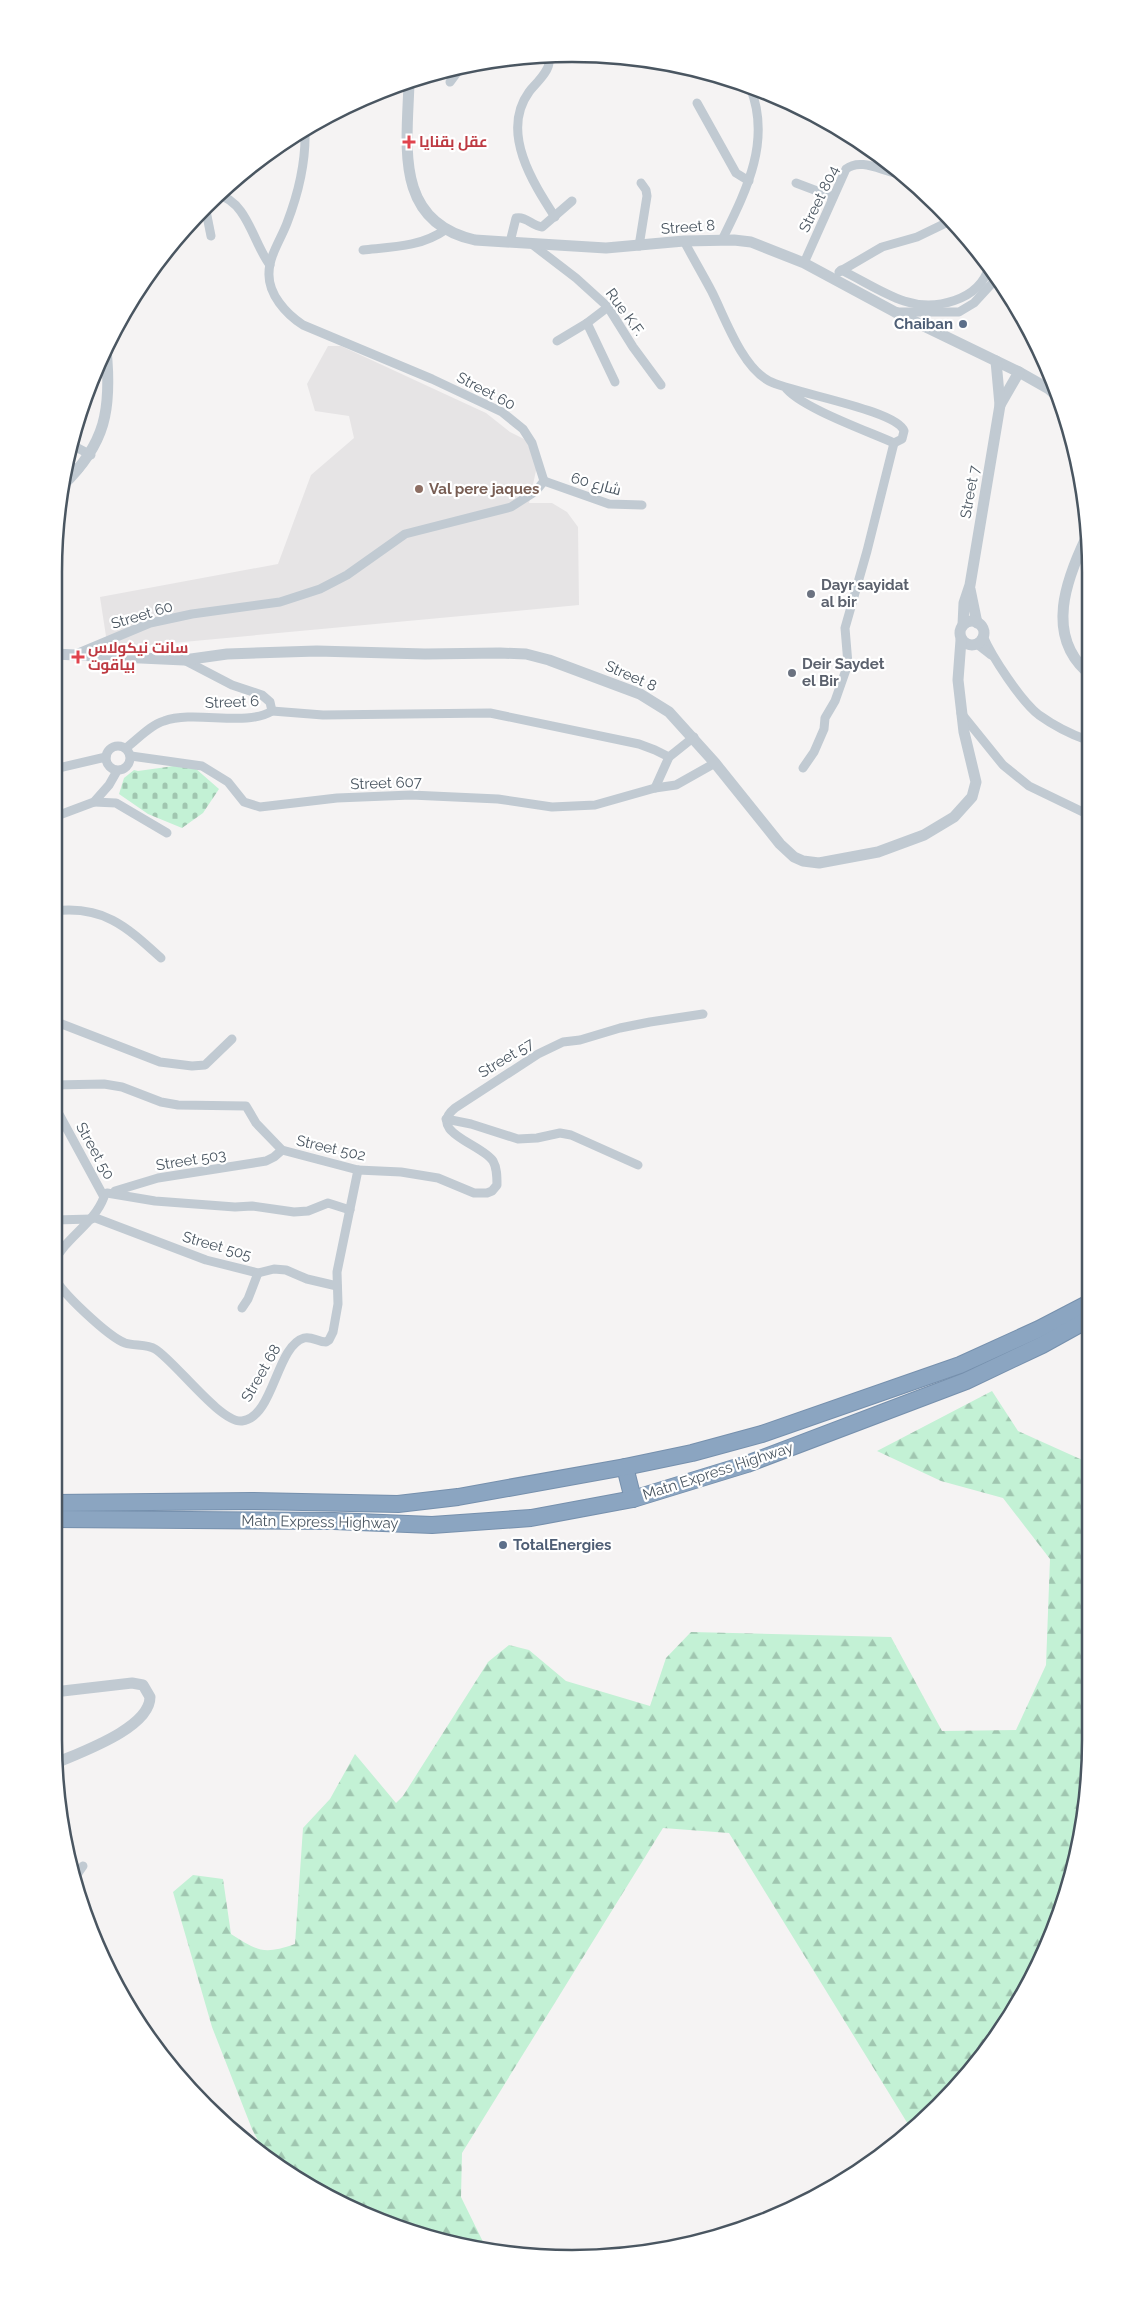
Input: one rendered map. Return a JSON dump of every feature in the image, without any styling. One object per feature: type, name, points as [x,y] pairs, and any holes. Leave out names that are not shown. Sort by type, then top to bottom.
[{"type":"highway","name":"Matn Express Highway","points":[[62,1503],[251,1501],[398,1504],[443,1500],[625,1467],[692,1453],[762,1434],[950,1368],[1039,1329],[1082,1307]]},
{"type":"highway","name":"Matn Express Highway","points":[[62,1519],[334,1521],[432,1525],[532,1518],[633,1499],[747,1464],[966,1381],[1042,1345],[1082,1323]]},
{"type":"highway","points":[[625,1467],[633,1499]]},
{"type":"street","points":[[549,63],[548,68],[525,97],[520,112],[518,134],[524,161],[534,185],[555,217]]},
{"type":"street","points":[[450,82],[454,77]]},
{"type":"street","name":"Street 8","points":[[409,90],[406,157],[408,175],[418,200],[434,221],[445,230],[460,237],[475,240],[606,248],[684,241],[722,240],[751,242],[804,263],[895,312],[1019,372],[1047,388]]},
{"type":"street","points":[[722,240],[749,181],[756,158],[760,134],[757,109],[753,96]]},
{"type":"street","points":[[697,103],[736,173],[749,181]]},
{"type":"street","name":"Street 60","points":[[74,656],[150,623],[192,614],[280,602],[320,589],[347,575],[405,534],[511,507],[536,491],[544,481],[532,444],[523,429],[513,420],[467,395],[337,341],[292,318],[284,310],[271,286],[270,265],[287,224],[301,177],[304,164],[305,138]]},
{"type":"street","name":"Street 804","points":[[804,263],[843,174],[850,166],[864,165],[885,170]]},
{"type":"street","points":[[639,246],[647,196],[646,190],[641,183]]},
{"type":"street","points":[[796,183],[833,197]]},
{"type":"street","points":[[226,198],[238,208],[248,224],[261,253],[270,265]]},
{"type":"street","points":[[510,242],[516,218],[522,217],[542,227],[572,201]]},
{"type":"street","points":[[207,217],[211,236]]},
{"type":"street","points":[[830,277],[882,247],[917,237],[944,224]]},
{"type":"street","points":[[363,250],[411,244],[430,239],[445,230]]},
{"type":"street","points":[[684,241],[752,367],[769,381],[860,408],[897,422],[903,427],[905,433],[902,439],[894,443],[867,551],[845,628],[848,664],[835,701],[825,718],[824,729],[814,752],[803,768]]},
{"type":"street","name":"Rue K.F.","points":[[533,245],[576,278],[608,307],[633,347],[662,385]]},
{"type":"street","points":[[842,270],[901,300],[935,304],[947,303],[964,297],[982,282],[985,275]]},
{"type":"street","points":[[895,312],[959,312],[974,303],[992,284]]},
{"type":"street","points":[[557,342],[608,307]]},
{"type":"street","points":[[587,323],[615,382]]},
{"type":"street","points":[[996,361],[1000,404]]},
{"type":"street","points":[[71,477],[91,454],[99,438],[106,407],[109,374],[108,363]]},
{"type":"street","points":[[1000,404],[1019,372]]},
{"type":"street","points":[[785,387],[788,392],[806,403],[894,443]]},
{"type":"street","name":"Street 7","points":[[970,585],[1000,404]]},
{"type":"street","points":[[78,448],[91,454]]},
{"type":"street","points":[[73,468],[79,470]]},
{"type":"street","name":"شارع 60","points":[[544,481],[609,504],[642,506]]},
{"type":"street","points":[[1081,549],[1072,567],[1064,596],[1063,627],[1067,646],[1075,661],[1082,667]]},
{"type":"street","points":[[970,585],[977,623],[981,626],[973,641]]},
{"type":"street","points":[[970,585],[964,603],[963,625],[960,635],[973,641],[991,655],[1037,714],[1071,734],[1082,738]]},
{"type":"street","points":[[963,625],[967,622],[977,623]]},
{"type":"street","name":"Street 8","points":[[62,655],[184,660],[227,654],[317,651],[526,654],[571,667],[640,694],[669,712],[694,737],[780,844],[794,856],[804,861],[819,863],[878,852],[924,835],[954,817],[967,805],[975,790],[976,782],[961,713],[958,660],[973,641]]},
{"type":"street","name":"Street 6","points":[[128,752],[162,721],[178,718],[258,717],[272,711],[270,702],[262,695],[232,685],[184,660]]},
{"type":"street","points":[[272,711],[323,715],[490,713],[638,744],[669,757]]},
{"type":"street","points":[[961,713],[1003,765],[1028,786],[1082,812]]},
{"type":"street","points":[[655,788],[669,757],[694,737]]},
{"type":"street","points":[[120,746],[128,752],[129,765],[126,768],[117,770],[111,768],[106,757],[108,751],[120,746]]},
{"type":"street","name":"Street 607","points":[[128,752],[202,766],[228,782],[244,802],[260,807],[337,798],[411,795],[498,799],[569,807],[596,805],[676,784],[715,763]]},
{"type":"street","points":[[62,767],[106,757]]},
{"type":"street","points":[[94,802],[109,785],[117,770]]},
{"type":"street","points":[[109,785],[116,803]]},
{"type":"street","points":[[62,814],[94,802],[116,803],[168,833]]},
{"type":"street","points":[[62,910],[86,911],[111,918],[133,932],[162,958]]},
{"type":"street","name":"Street 57","points":[[446,1119],[447,1114],[491,1082],[538,1054],[563,1042],[580,1040],[620,1028],[703,1014]]},
{"type":"street","points":[[62,1024],[160,1062],[174,1064],[205,1065],[232,1039]]},
{"type":"street","name":"Street 502","points":[[62,1085],[104,1084],[122,1087],[161,1102],[178,1105],[246,1106],[256,1122],[282,1150],[358,1170],[438,1178],[474,1193],[481,1194],[492,1191],[497,1184],[496,1170],[486,1153],[450,1130],[446,1119]]},
{"type":"street","points":[[446,1119],[471,1124],[518,1139],[537,1138],[560,1133],[571,1135],[638,1165]]},
{"type":"street","name":"Street 50","points":[[62,1122],[106,1195],[92,1218],[62,1251]]},
{"type":"street","name":"Street 503","points":[[106,1195],[158,1178],[266,1161],[282,1150]]},
{"type":"street","points":[[337,1286],[337,1272],[358,1170]]},
{"type":"street","points":[[106,1195],[155,1201],[235,1207],[252,1206],[294,1212],[308,1211],[328,1203],[350,1210]]},
{"type":"street","points":[[62,1220],[92,1218]]},
{"type":"street","name":"Street 505","points":[[92,1218],[206,1260],[258,1273],[274,1269],[286,1270],[308,1279],[337,1286]]},
{"type":"street","points":[[242,1308],[248,1299],[258,1273]]},
{"type":"street","name":"Street 68","points":[[62,1289],[114,1338],[126,1343],[154,1348],[174,1365],[204,1398],[235,1420],[248,1419],[253,1415],[278,1377],[281,1363],[296,1343],[306,1338],[322,1342],[329,1340],[333,1332],[338,1304],[337,1286]]},
{"type":"street","points":[[62,1691],[132,1683],[143,1686],[150,1697],[148,1709],[133,1723],[113,1736],[63,1760]]},
{"type":"street","points":[[80,1871],[83,1866]]},
{"type":"shaded area","name":"Val pere jaques","points":[[328,346],[341,346],[486,413],[510,432],[526,440],[537,466],[529,503],[552,503],[567,512],[578,527],[579,605],[108,649],[100,597],[278,564],[311,475],[354,438],[349,416],[315,411],[307,384]]},
{"type":"green space","points":[[174,766],[195,768],[219,789],[203,813],[182,828],[148,814],[119,794],[124,778],[134,770]]},
{"type":"green space","points":[[992,1391],[1018,1431],[1082,1460],[1082,1740],[1077,1807],[1072,1839],[1054,1904],[1043,1935],[1029,1965],[996,2023],[955,2076],[908,2123],[729,1833],[663,1828],[462,2153],[461,2197],[483,2242],[440,2232],[377,2211],[317,2181],[289,2164],[258,2141],[212,2027],[173,1892],[193,1875],[223,1879],[231,1934],[261,1950],[295,1944],[303,1828],[330,1799],[355,1754],[396,1803],[403,1796],[488,1662],[509,1645],[529,1650],[566,1681],[650,1706],[666,1658],[691,1632],[891,1637],[942,1731],[1016,1730],[1046,1665],[1050,1559],[1003,1498],[941,1481],[877,1451]]},
{"type":"place","name":"عقل بقنايا","points":[[409,142]]},
{"type":"place","name":"Chaiban","points":[[963,324]]},
{"type":"place","name":"Val pere jaques","points":[[419,489]]},
{"type":"place","name":"Dayr sayidat al bir","points":[[811,594]]},
{"type":"place","name":"سانت نيكولاس بياقوت","points":[[78,657]]},
{"type":"place","name":"Deir Saydet el Bir","points":[[792,673]]},
{"type":"place","name":"TotalEnergies","points":[[503,1545]]}]
